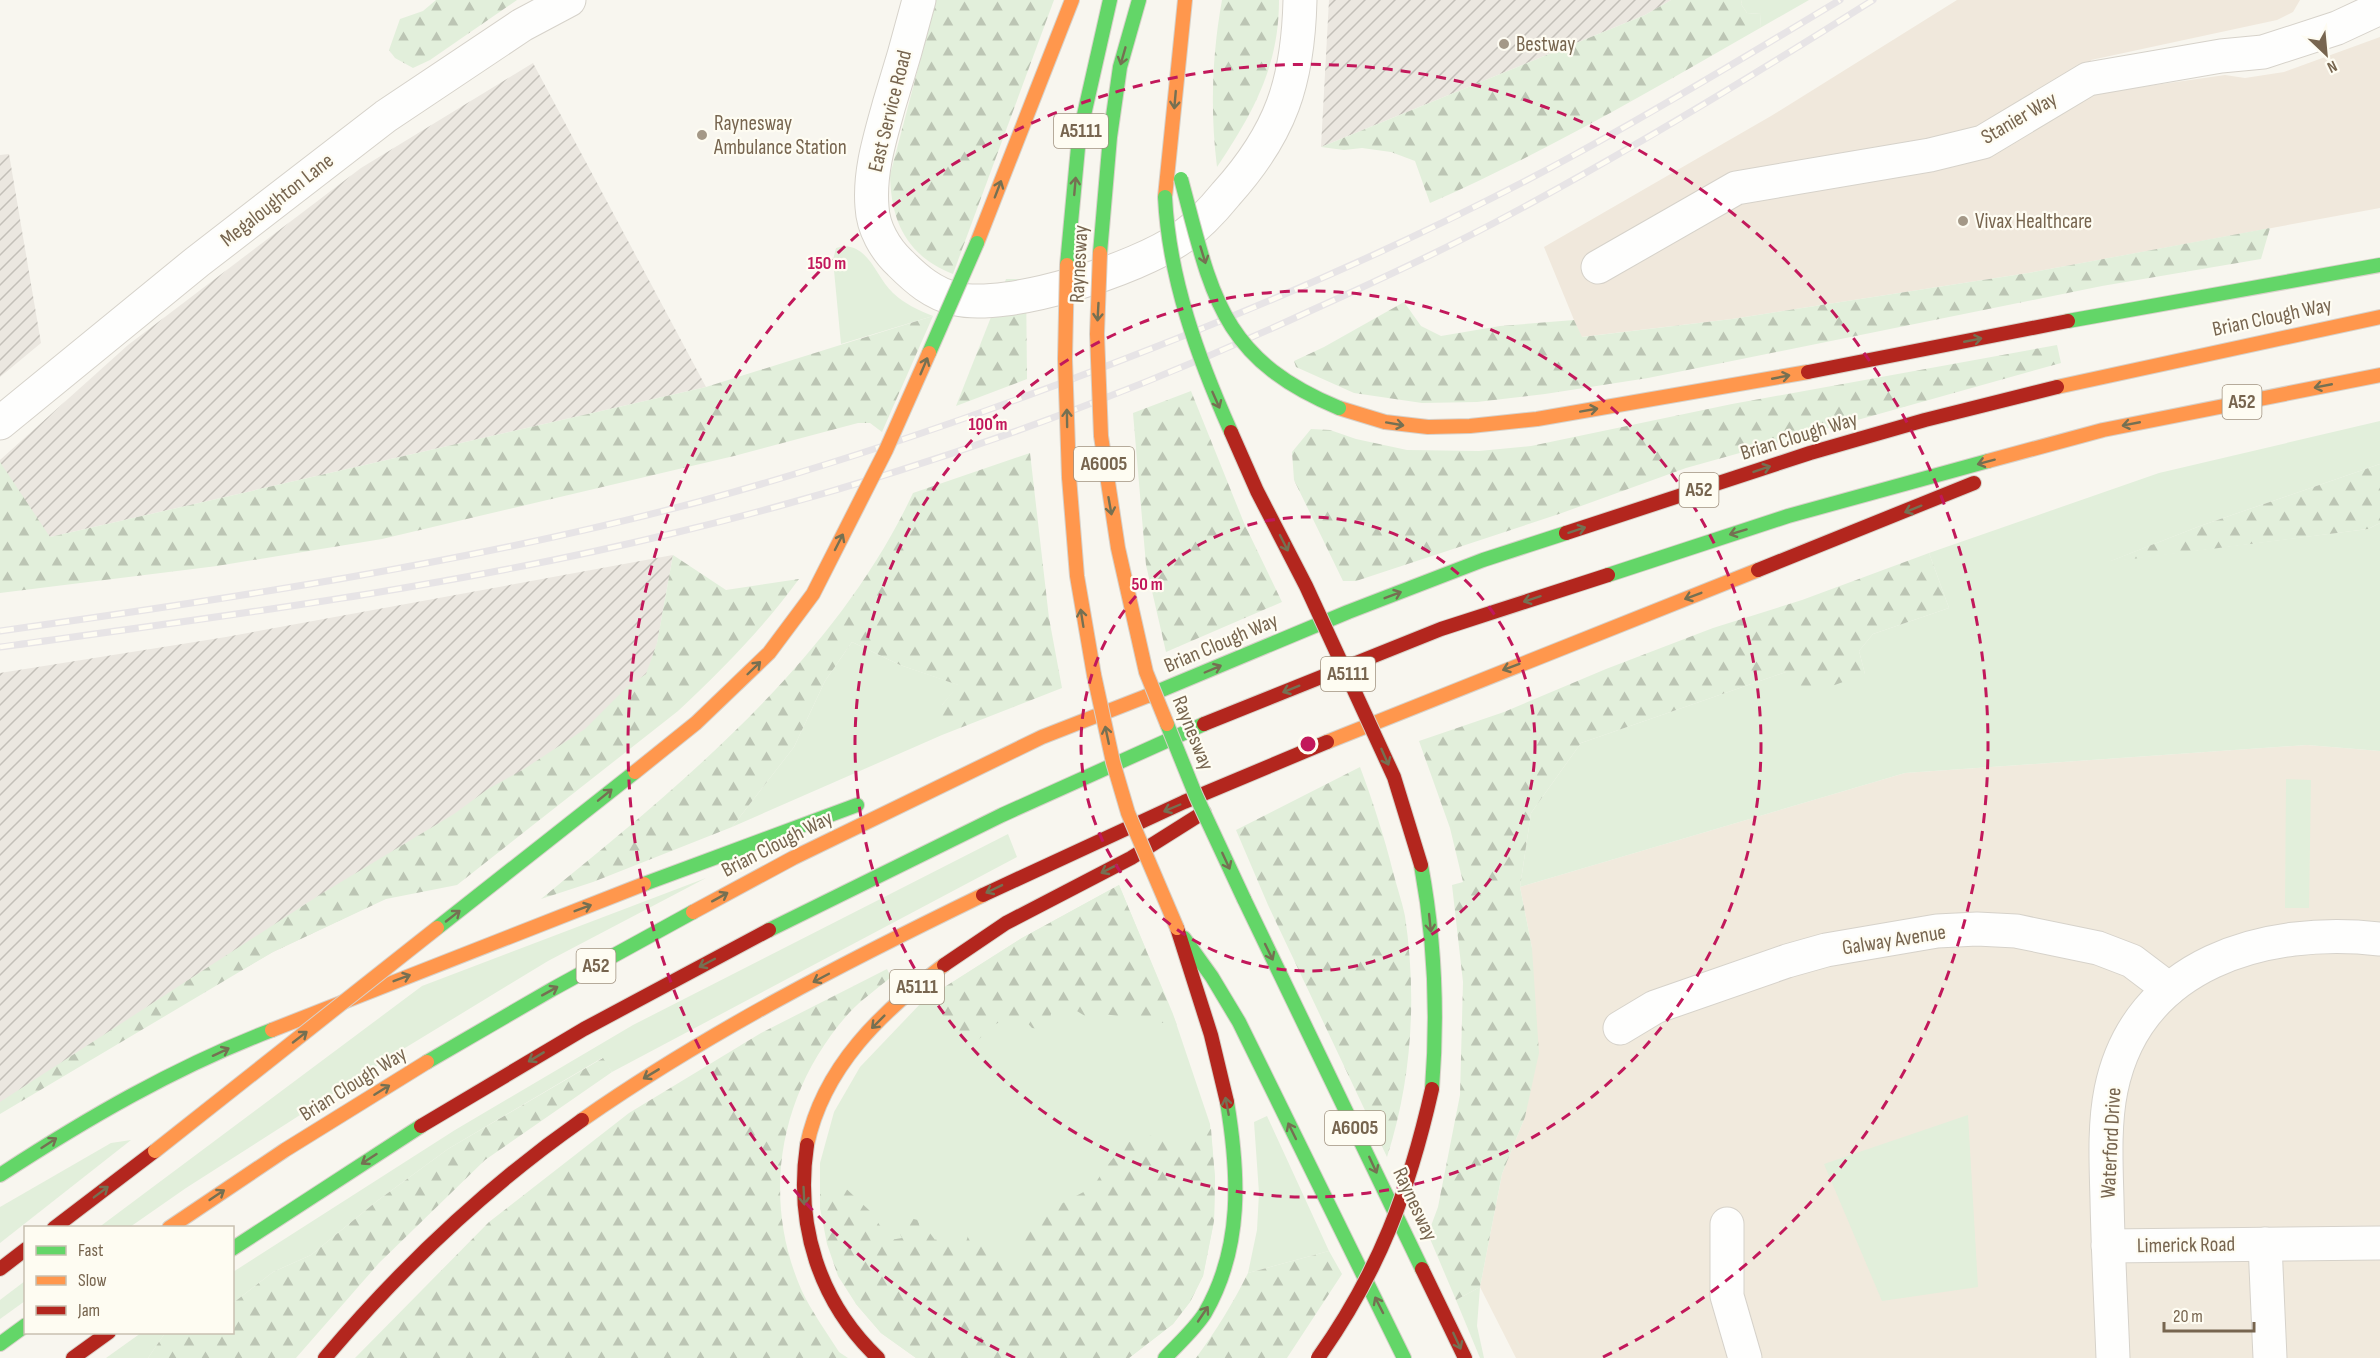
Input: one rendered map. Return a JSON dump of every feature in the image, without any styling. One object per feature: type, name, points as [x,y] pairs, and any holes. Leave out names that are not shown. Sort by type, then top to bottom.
[{"type":"main road","points":[[55,1226],[155,1151],[696,723],[770,653],[813,594],[907,405],[977,243],[1072,0]]},
{"type":"main road","name":"Raynesway","points":[[1110,0],[1079,137],[1086,266],[1096,334],[1101,436],[1118,548],[1146,672],[1196,796],[1465,1358]]},
{"type":"main road","name":"Raynesway","points":[[1139,0],[1118,78],[1110,136],[1086,266],[1065,359],[1072,540],[1082,617],[1111,751],[1141,847],[1177,928],[1212,977],[1239,1022],[1404,1358]]},
{"type":"main road","name":"A5111","points":[[1185,0],[1165,197],[1166,219],[1185,311],[1204,372],[1257,491],[1363,707],[1394,777],[1421,865],[1436,970],[1437,1035],[1432,1089],[1422,1138],[1397,1217],[1377,1265],[1351,1310],[1318,1358]]},
{"type":"main road","name":"A5111","points":[[1172,135],[1181,179],[1221,309],[1242,344],[1281,378],[1304,393],[1339,408],[1385,422],[1428,427],[1470,426],[1537,419],[1779,378],[2080,319],[2380,265]]},
{"type":"main road","name":"Brian Clough Way","points":[[171,1226],[285,1150],[455,1045],[551,990],[793,858],[1042,737],[1196,677],[1348,612],[1483,560],[1810,453],[1925,420],[2088,379],[2380,317]]},
{"type":"main road","name":"A52","points":[[234,1248],[396,1141],[584,1029],[795,916],[1002,815],[1207,723],[1441,629],[1788,516],[2103,430],[2380,375]]},
{"type":"main road","points":[[2006,470],[2103,430]]},
{"type":"main road","points":[[325,1358],[389,1284],[465,1215],[571,1128],[639,1082],[747,1017],[997,887],[1081,847],[1443,694],[1984,479]]},
{"type":"main road","points":[[908,786],[1042,737]]},
{"type":"main road","name":"A5111","points":[[878,1358],[844,1323],[820,1272],[806,1224],[804,1165],[809,1132],[819,1103],[834,1076],[867,1033],[897,1003],[948,961],[1007,923],[1131,858],[1284,761]]},
{"type":"main road","points":[[0,1175],[79,1124],[150,1085],[255,1036],[648,883],[875,799]]},
{"type":"main road","name":"A5111","points":[[1165,1358],[1177,1348],[1215,1294],[1232,1251],[1237,1207],[1233,1138],[1224,1089],[1206,1016],[1177,928]]},
{"type":"main road","points":[[0,1269],[24,1251]]},
{"type":"main road","points":[[0,1344],[24,1326]]},
{"type":"main road","points":[[73,1358],[106,1334]]},
{"type":"street","name":"Megaloughton Lane","points":[[0,423],[197,262],[386,116],[522,25],[568,0]]},
{"type":"street","name":"East Service Road","points":[[919,0],[878,145],[872,176],[872,208],[879,232],[895,258],[926,287],[958,300],[995,300],[1086,266],[1142,260],[1181,238],[1207,217],[1263,149],[1286,99],[1295,69],[1300,0]]},
{"type":"street","name":"Stanier Way","points":[[1598,267],[1736,188],[1930,155],[1983,142],[2088,79],[2221,56],[2263,52],[2337,28],[2380,8]]},
{"type":"street","name":"Galway Avenue","points":[[1620,1028],[1655,1007],[1787,961],[1826,950],[1937,931],[1977,929],[2016,931],[2098,948],[2132,961],[2169,989]]},
{"type":"street","name":"Waterford Drive","points":[[2113,1358],[2106,1166],[2111,1090],[2122,1055],[2135,1028],[2151,1006],[2169,989],[2196,969],[2220,957],[2245,948],[2306,936],[2380,939]]},
{"type":"street","points":[[1727,1224],[1726,1296],[1745,1358]]},
{"type":"street","name":"Limerick Road","points":[[2108,1246],[2380,1243]]},
{"type":"street","name":"Limerick Road","points":[[2265,1244],[2270,1358]]},
{"type":"shaded area","points":[[1329,0],[1671,0],[1645,15],[1321,147]]},
{"type":"shaded area","points":[[1957,0],[2300,0],[2293,12],[2277,20],[2091,60],[2099,93],[2225,75],[2245,78],[2284,72],[2380,37],[2380,208],[2028,273],[1732,319],[1581,337],[1544,247],[1771,116]]},
{"type":"shaded area","points":[[533,63],[706,387],[50,537],[0,515],[0,460],[128,345],[361,168]]},
{"type":"shaded area","points":[[9,154],[41,343],[0,377],[0,155]]},
{"type":"shaded area","points":[[673,555],[657,644],[626,736],[469,859],[273,952],[0,1107],[0,673],[226,637]]},
{"type":"shaded area","points":[[2307,745],[2380,751],[2380,1358],[1516,1358],[1480,1287],[1502,1174],[1525,1117],[1532,948],[1520,887],[1905,773]]},
{"type":"green space","points":[[436,0],[517,0],[430,60],[413,68],[395,58],[389,50],[400,19],[423,11]]},
{"type":"green space","points":[[936,0],[1054,0],[953,274],[937,267],[913,247],[898,222],[891,192],[890,175]]},
{"type":"green space","points":[[1222,0],[1279,0],[1278,24],[1269,68],[1242,128],[1217,167],[1213,125],[1213,83]]},
{"type":"green space","points":[[1671,0],[1742,0],[1741,4],[1747,13],[1761,14],[1760,28],[1556,142],[1430,203],[1415,161],[1391,152],[1362,148],[1344,150],[1321,147],[1645,15]]},
{"type":"green space","points":[[1742,0],[1809,0],[1760,28],[1761,14],[1747,13],[1741,4]]},
{"type":"green space","points":[[2270,228],[2261,259],[2102,286],[1648,378],[1545,394],[1477,402],[1422,403],[1354,393],[1296,367],[1294,361],[1324,347],[1404,302],[1421,326],[1441,336],[1500,326],[1574,320],[1582,337],[1732,319],[2028,273]]},
{"type":"green space","points":[[844,246],[853,248],[866,257],[898,297],[933,316],[841,344],[833,260],[836,248]]},
{"type":"green space","points":[[1006,279],[1026,279],[1027,379],[956,406]]},
{"type":"green space","points":[[933,316],[882,432],[870,423],[858,423],[734,456],[382,539],[217,566],[0,593],[0,462],[50,537],[706,387]]},
{"type":"green space","points":[[2057,345],[2061,363],[1686,468],[1559,514],[1356,581],[1343,581],[1294,480],[1292,452],[1311,429],[1330,430],[1356,439],[1407,450],[1479,451],[1531,446],[1732,404]]},
{"type":"green space","points":[[1191,391],[1244,523],[1282,602],[1166,652],[1146,565],[1133,413]]},
{"type":"green space","points":[[2380,421],[2380,464],[2200,526],[2111,561],[2368,529],[2380,523],[2380,751],[2307,745],[1905,773],[1520,887],[1531,813],[1581,743],[1786,672],[1865,674],[1859,651],[1873,634],[1949,608],[1929,553],[2159,473]]},
{"type":"green space","points":[[1030,453],[1049,618],[1062,688],[942,735],[942,705],[958,685],[900,665],[852,642],[825,681],[794,747],[732,827],[593,882],[541,899],[700,764],[798,665],[842,611],[880,554],[913,493]]},
{"type":"green space","points":[[2380,464],[2380,523],[2368,529],[2108,562],[2200,526]]},
{"type":"green space","points":[[1929,553],[1949,608],[1873,634],[1859,651],[1865,674],[1799,698],[1786,672],[1581,743],[1531,813],[1520,887],[1532,948],[1539,1053],[1525,1117],[1502,1174],[1480,1287],[1456,1300],[1428,1234],[1438,1207],[1460,1095],[1463,982],[1452,885],[1463,882],[1450,828],[1419,741],[1504,712],[1606,669],[1713,628],[1802,600]]},
{"type":"green space","points":[[673,555],[726,590],[799,579],[742,648],[678,711],[457,885],[386,899],[273,952],[0,1114],[0,1102],[321,894],[454,814],[488,789],[524,769],[585,729],[627,687],[646,674],[657,643]]},
{"type":"green space","points":[[852,642],[900,665],[959,685],[942,705],[942,735],[732,827],[794,747],[825,681]]},
{"type":"green space","points":[[1360,767],[1382,832],[1402,905],[1409,946],[1411,1007],[1407,1068],[1387,1157],[1268,905],[1236,830]]},
{"type":"green space","points":[[2286,779],[2311,780],[2309,908],[2285,908]]},
{"type":"green space","points":[[1008,834],[1017,857],[612,1072],[602,1058],[448,1149],[377,1201],[311,1255],[273,1272],[234,1302],[234,1271],[455,1130],[633,1025]]},
{"type":"green space","points":[[706,878],[548,961],[400,1051],[186,1188],[131,1226],[101,1226],[422,986]]},
{"type":"green space","points":[[1119,885],[1173,1014],[1210,1124],[1215,1178],[1214,1221],[1203,1276],[1190,1302],[1173,1324],[1129,1358],[916,1358],[881,1333],[856,1304],[820,1208],[820,1163],[834,1112],[860,1067],[922,1002],[1022,938]]},
{"type":"green space","points":[[1119,885],[1177,1025],[1104,1014],[1085,1016],[1072,1008],[1053,1006],[1047,1030],[1032,1028],[1021,1016],[992,1026],[972,1045],[952,1039],[940,1027],[940,1013],[935,993],[1022,938]]},
{"type":"green space","points":[[887,969],[891,977],[849,1013],[826,1043],[807,1075],[793,1109],[784,1144],[780,1180],[782,1216],[789,1253],[801,1289],[839,1352],[848,1358],[355,1358],[489,1222],[629,1113],[761,1033]]},
{"type":"green space","points":[[603,1058],[612,1072],[485,1160],[379,1263],[296,1358],[148,1358],[164,1334],[234,1334],[234,1302],[273,1272],[311,1255],[377,1201],[448,1149]]},
{"type":"green space","points":[[1968,1115],[1978,1287],[1882,1301],[1824,1164]]},
{"type":"green space","points":[[1267,1116],[1329,1251],[1248,1273],[1257,1230],[1259,1193],[1254,1122]]},
{"type":"green space","points":[[1211,1129],[1215,1178],[1214,1221],[1203,1276],[1190,1302],[1173,1324],[1129,1358],[916,1358],[881,1333],[856,1304],[838,1276],[827,1244],[820,1208],[820,1194],[840,1183],[870,1211],[890,1240],[902,1238],[901,1222],[909,1218],[918,1220],[920,1228],[927,1229],[935,1240],[944,1228],[953,1230],[955,1247],[962,1254],[968,1236],[974,1234],[990,1253],[997,1253],[1013,1263],[1022,1257],[1025,1223],[1093,1187],[1105,1168],[1126,1143],[1162,1134],[1188,1140]]},
{"type":"green space","points":[[131,1140],[0,1243],[0,1207],[111,1143]]},
{"type":"green space","points":[[1329,1251],[1342,1274],[1287,1358],[1196,1358],[1224,1317],[1248,1273]]},
{"type":"green space","points":[[24,1282],[24,1302],[0,1319],[0,1300]]},
{"type":"green space","points":[[1480,1287],[1477,1326],[1484,1358],[1480,1358],[1456,1300]]},
{"type":"green space","points":[[140,1334],[164,1334],[148,1358],[106,1358]]},
{"type":"railway","points":[[0,631],[176,606],[438,561],[612,524],[698,502],[854,456],[1109,365],[1288,293],[1405,241],[1610,135],[1840,0]]},
{"type":"railway","points":[[0,647],[339,599],[591,552],[674,533],[837,490],[998,438],[1077,409],[1233,345],[1460,241],[1647,138],[1873,0]]},
{"type":"traffic: fast","points":[[1067,265],[1079,137],[1110,0]]},
{"type":"traffic: fast","points":[[1100,253],[1110,137],[1120,67],[1139,0]]},
{"type":"traffic: fast","points":[[1181,179],[1213,289],[1227,318],[1244,344],[1268,367],[1299,389],[1339,408]]},
{"type":"traffic: fast","points":[[1165,197],[1172,258],[1187,318],[1207,376],[1231,432]]},
{"type":"traffic: fast","points":[[929,353],[977,243]]},
{"type":"traffic: fast","points":[[2068,321],[2380,265]]},
{"type":"traffic: fast","points":[[1608,575],[1788,516],[1988,461]]},
{"type":"traffic: fast","points":[[1147,696],[1348,612],[1483,560],[1566,533]]},
{"type":"traffic: fast","points":[[1167,724],[1196,796],[1244,899]]},
{"type":"traffic: fast","points":[[769,930],[1002,815],[1204,724]]},
{"type":"traffic: fast","points":[[437,928],[635,772]]},
{"type":"traffic: fast","points":[[644,884],[857,805]]},
{"type":"traffic: fast","points":[[1421,865],[1434,977],[1435,1032],[1432,1089]]},
{"type":"traffic: fast","points":[[1244,899],[1422,1269]]},
{"type":"traffic: fast","points":[[427,1062],[551,990],[693,912]]},
{"type":"traffic: fast","points":[[1184,938],[1212,977],[1239,1022],[1404,1358]]},
{"type":"traffic: fast","points":[[0,1175],[132,1095],[201,1060],[272,1030]]},
{"type":"traffic: fast","points":[[1165,1358],[1205,1313],[1226,1262],[1235,1210],[1234,1156],[1227,1102]]},
{"type":"traffic: fast","points":[[234,1248],[421,1126]]},
{"type":"traffic: fast","points":[[0,1344],[24,1326]]},
{"type":"traffic: slow","points":[[977,243],[1072,0]]},
{"type":"traffic: slow","points":[[1165,197],[1185,0]]},
{"type":"traffic: slow","points":[[1100,253],[1097,334],[1101,436],[1118,548],[1146,672],[1167,724]]},
{"type":"traffic: slow","points":[[1067,265],[1065,359],[1069,477]]},
{"type":"traffic: slow","points":[[2057,387],[2380,317]]},
{"type":"traffic: slow","points":[[635,772],[696,723],[769,653],[813,594],[886,450],[929,353]]},
{"type":"traffic: slow","points":[[1339,408],[1385,422],[1428,427],[1470,426],[1537,419],[1808,372]]},
{"type":"traffic: slow","points":[[1988,461],[2103,430],[2380,375]]},
{"type":"traffic: slow","points":[[1069,477],[1077,576],[1094,675]]},
{"type":"traffic: slow","points":[[1327,742],[1758,570]]},
{"type":"traffic: slow","points":[[1094,675],[1113,762],[1128,813],[1177,928]]},
{"type":"traffic: slow","points":[[693,912],[793,858],[1042,737],[1147,696]]},
{"type":"traffic: slow","points":[[272,1030],[644,884]]},
{"type":"traffic: slow","points":[[582,1120],[678,1057],[728,1028],[829,972],[983,895]]},
{"type":"traffic: slow","points":[[155,1151],[437,928]]},
{"type":"traffic: slow","points":[[807,1145],[826,1090],[858,1043],[899,1002],[944,965]]},
{"type":"traffic: slow","points":[[172,1226],[285,1150],[427,1062]]},
{"type":"traffic: jam","points":[[1808,372],[2068,321]]},
{"type":"traffic: jam","points":[[1566,533],[1810,453],[1925,420],[2057,387]]},
{"type":"traffic: jam","points":[[1231,432],[1257,491],[1306,586],[1394,777],[1421,865]]},
{"type":"traffic: jam","points":[[1758,570],[1974,483]]},
{"type":"traffic: jam","points":[[1204,724],[1441,629],[1608,575]]},
{"type":"traffic: jam","points":[[983,895],[1184,802],[1327,742]]},
{"type":"traffic: jam","points":[[944,965],[1006,923],[1131,858],[1204,812]]},
{"type":"traffic: jam","points":[[1177,928],[1211,1035],[1227,1102]]},
{"type":"traffic: jam","points":[[421,1126],[584,1029],[769,930]]},
{"type":"traffic: jam","points":[[1318,1358],[1358,1294],[1389,1230],[1413,1162],[1432,1089]]},
{"type":"traffic: jam","points":[[325,1358],[414,1261],[478,1201],[582,1120]]},
{"type":"traffic: jam","points":[[807,1145],[804,1175],[805,1204],[816,1260],[826,1287],[840,1312],[878,1358]]},
{"type":"traffic: jam","points":[[57,1226],[155,1151]]},
{"type":"traffic: jam","points":[[0,1269],[24,1251]]},
{"type":"traffic: jam","points":[[1422,1269],[1465,1358]]},
{"type":"traffic: jam","points":[[73,1358],[106,1334]]},
{"type":"place","name":"Bestway","points":[[1504,44]]},
{"type":"place","name":"Raynesway Ambulance Station","points":[[702,135]]},
{"type":"place","name":"Vivax Healthcare","points":[[1963,221]]}]
